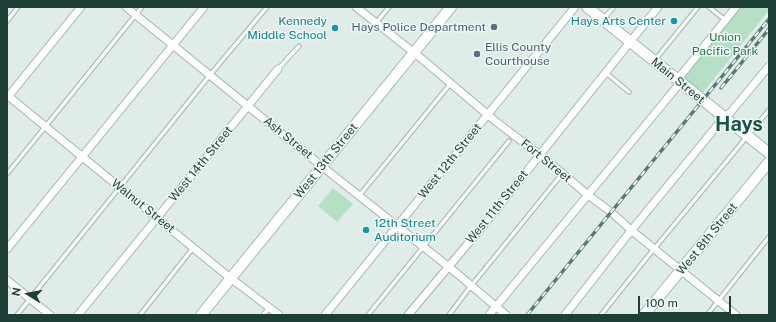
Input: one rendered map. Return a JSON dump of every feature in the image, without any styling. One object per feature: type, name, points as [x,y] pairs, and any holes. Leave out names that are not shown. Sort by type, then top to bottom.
[{"type":"street","points":[[7,97],[81,7]]},
{"type":"street","name":"Ash Street","points":[[126,7],[398,226],[423,248],[448,266],[506,315]]},
{"type":"street","points":[[7,249],[204,7]]},
{"type":"street","name":"Fort Street","points":[[356,7],[611,212],[654,249],[736,315]]},
{"type":"street","name":"West 13th Street","points":[[201,315],[451,7]]},
{"type":"street","name":"West 12th Street","points":[[325,315],[575,7]]},
{"type":"street","name":"Main Street","points":[[587,7],[769,153]]},
{"type":"street","name":"West 11th Street","points":[[408,315],[487,221],[539,154],[658,7]]},
{"type":"street","points":[[489,315],[588,195],[736,7]]},
{"type":"street","points":[[565,315],[631,230],[769,66]]},
{"type":"street","name":"West 14th Street","points":[[78,315],[278,69]]},
{"type":"street","name":"Walnut Street","points":[[7,97],[279,315]]},
{"type":"street","name":"West 8th Street","points":[[644,315],[769,162]]},
{"type":"street","points":[[7,280],[50,315]]},
{"type":"lane","points":[[7,21],[18,7]]},
{"type":"lane","points":[[7,174],[142,7]]},
{"type":"lane","points":[[17,315],[210,75],[267,7]]},
{"type":"lane","points":[[376,23],[389,7]]},
{"type":"lane","points":[[602,19],[614,7]]},
{"type":"lane","points":[[654,61],[698,7]]},
{"type":"lane","points":[[709,7],[725,20]]},
{"type":"lane","points":[[278,69],[299,46]]},
{"type":"lane","points":[[605,72],[629,92]]},
{"type":"lane","points":[[359,196],[451,83]]},
{"type":"lane","points":[[600,315],[769,110]]},
{"type":"lane","points":[[368,315],[509,141]]},
{"type":"lane","points":[[449,315],[562,174]]},
{"type":"lane","points":[[706,315],[769,237]]},
{"type":"lane","points":[[140,315],[194,247]]},
{"type":"lane","points":[[263,315],[270,307]]},
{"type":"green space","name":"Union Pacific Park","points":[[739,7],[769,7],[769,10],[701,95],[681,79]]},
{"type":"green space","points":[[333,188],[353,204],[337,222],[318,206]]},
{"type":"railway","points":[[527,315],[769,19]]},
{"type":"railway","points":[[721,88],[769,29]]},
{"type":"place","name":"Hays Arts Center","points":[[674,21]]},
{"type":"place","name":"Hays Police Department","points":[[494,27]]},
{"type":"place","name":"Kennedy Middle School","points":[[335,28]]},
{"type":"place","name":"Ellis County Courthouse","points":[[477,54]]},
{"type":"place","name":"12th Street Auditorium","points":[[366,230]]},
{"type":"district","name":"Hays","points":[[739,125]]}]
